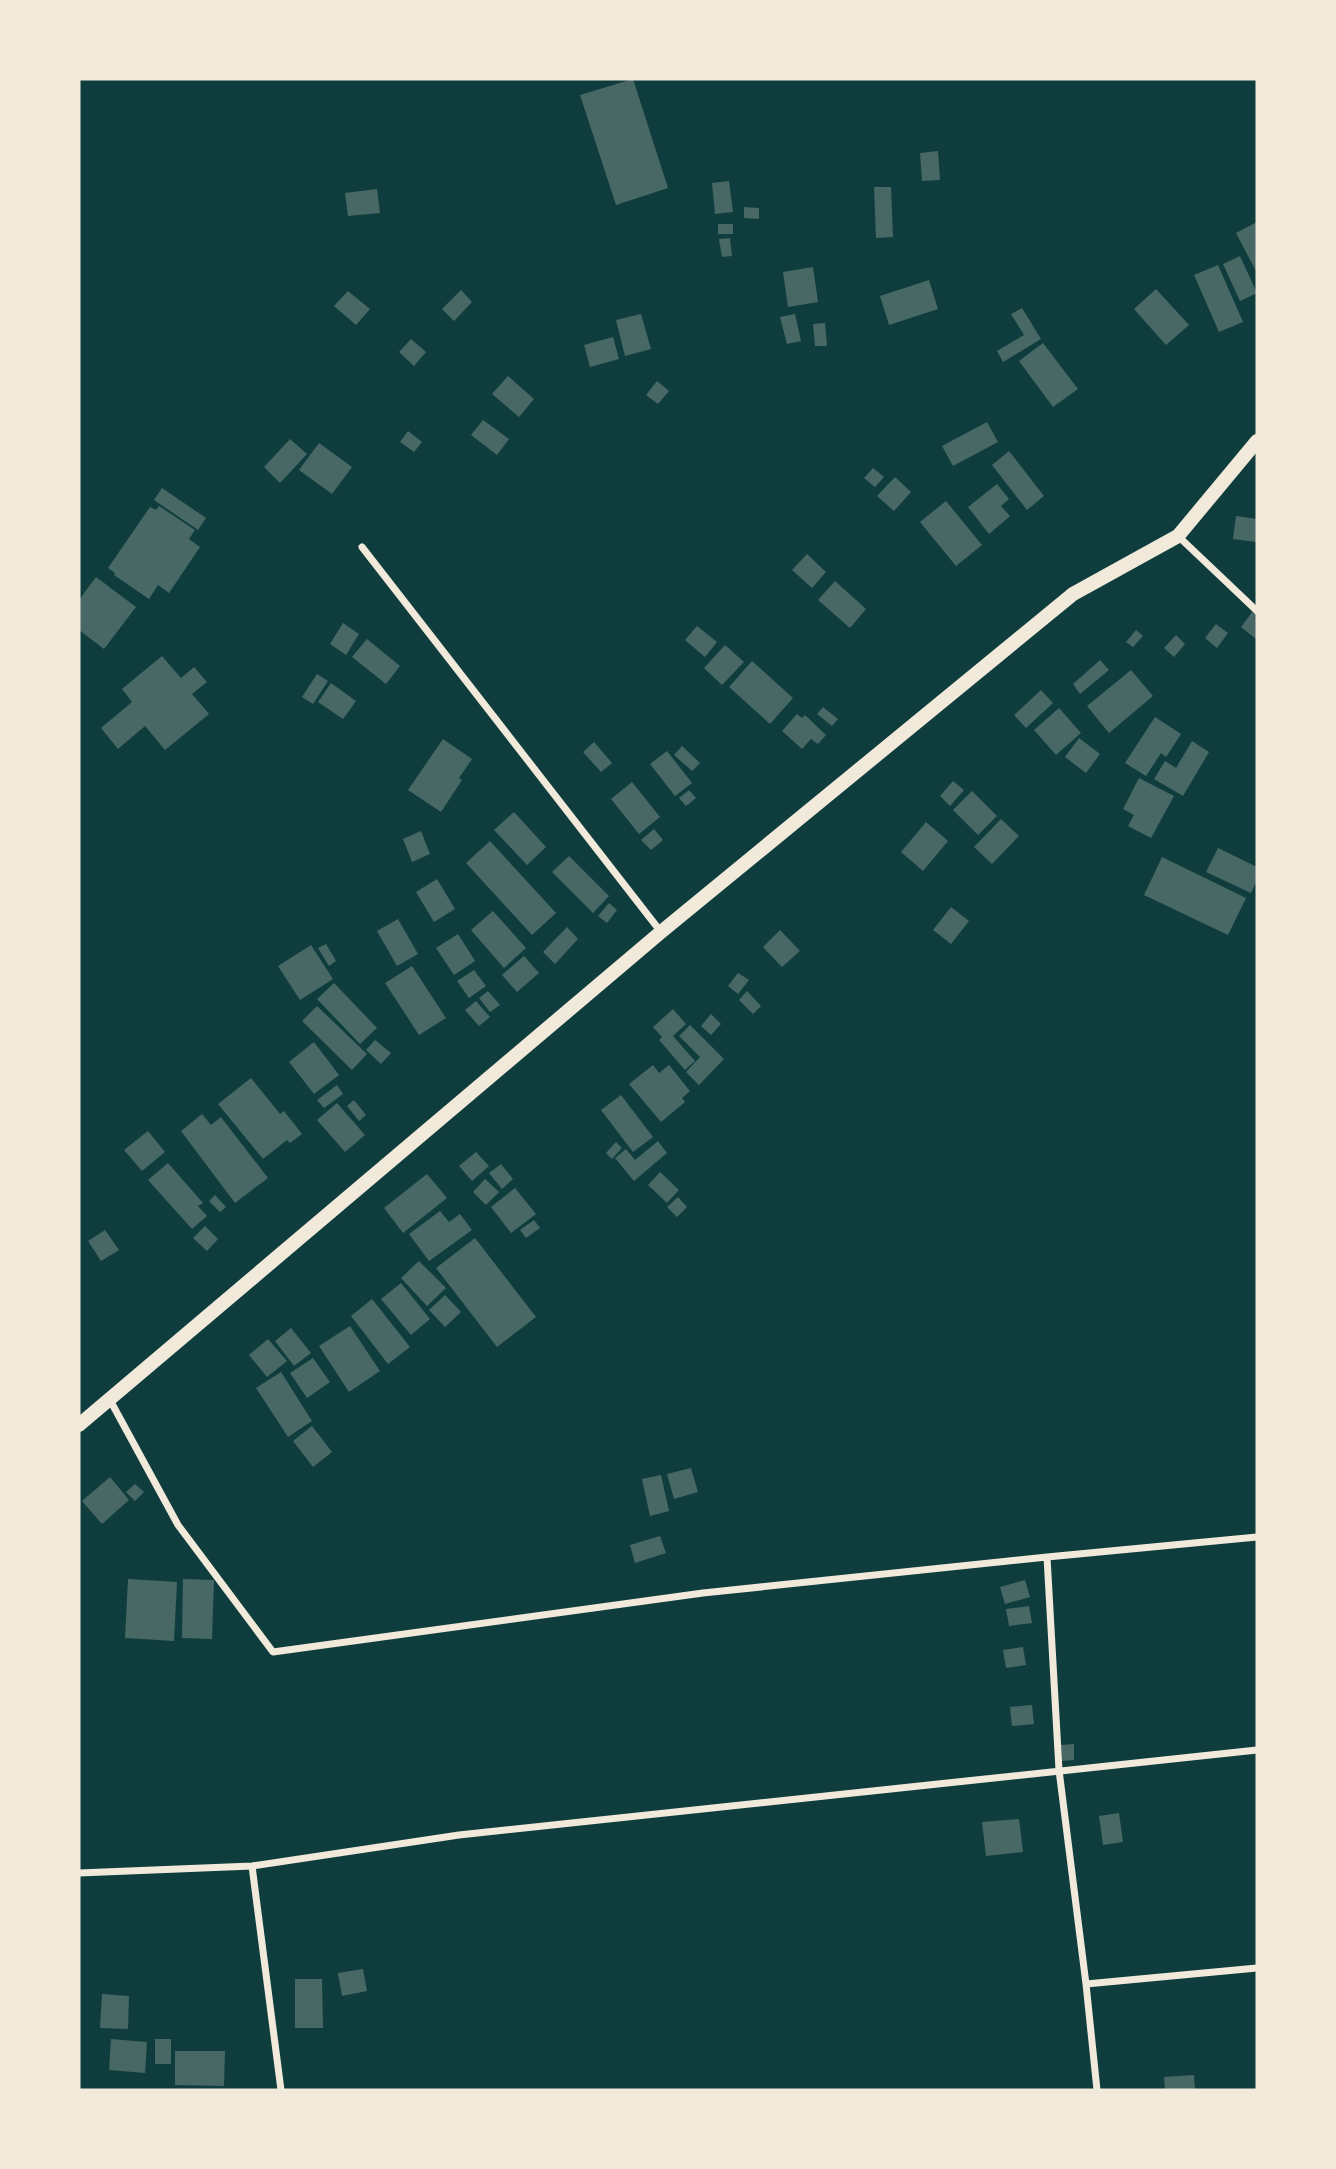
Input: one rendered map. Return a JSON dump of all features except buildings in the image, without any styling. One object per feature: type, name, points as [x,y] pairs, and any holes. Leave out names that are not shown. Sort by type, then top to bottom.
[{"type":"main road","points":[[79,1424],[661,932],[1073,594],[1178,536],[1257,440]]},
{"type":"street","points":[[1178,536],[1257,611]]},
{"type":"street","points":[[362,547],[661,932]]},
{"type":"street","points":[[110,1400],[178,1525],[273,1652],[703,1593],[1257,1537]]},
{"type":"street","points":[[1047,1557],[1059,1770],[1097,2090]]},
{"type":"street","points":[[79,1873],[252,1866],[459,1835],[1257,1750]]},
{"type":"street","points":[[252,1866],[281,2090]]},
{"type":"street","points":[[1086,1984],[1257,1968]]}]
